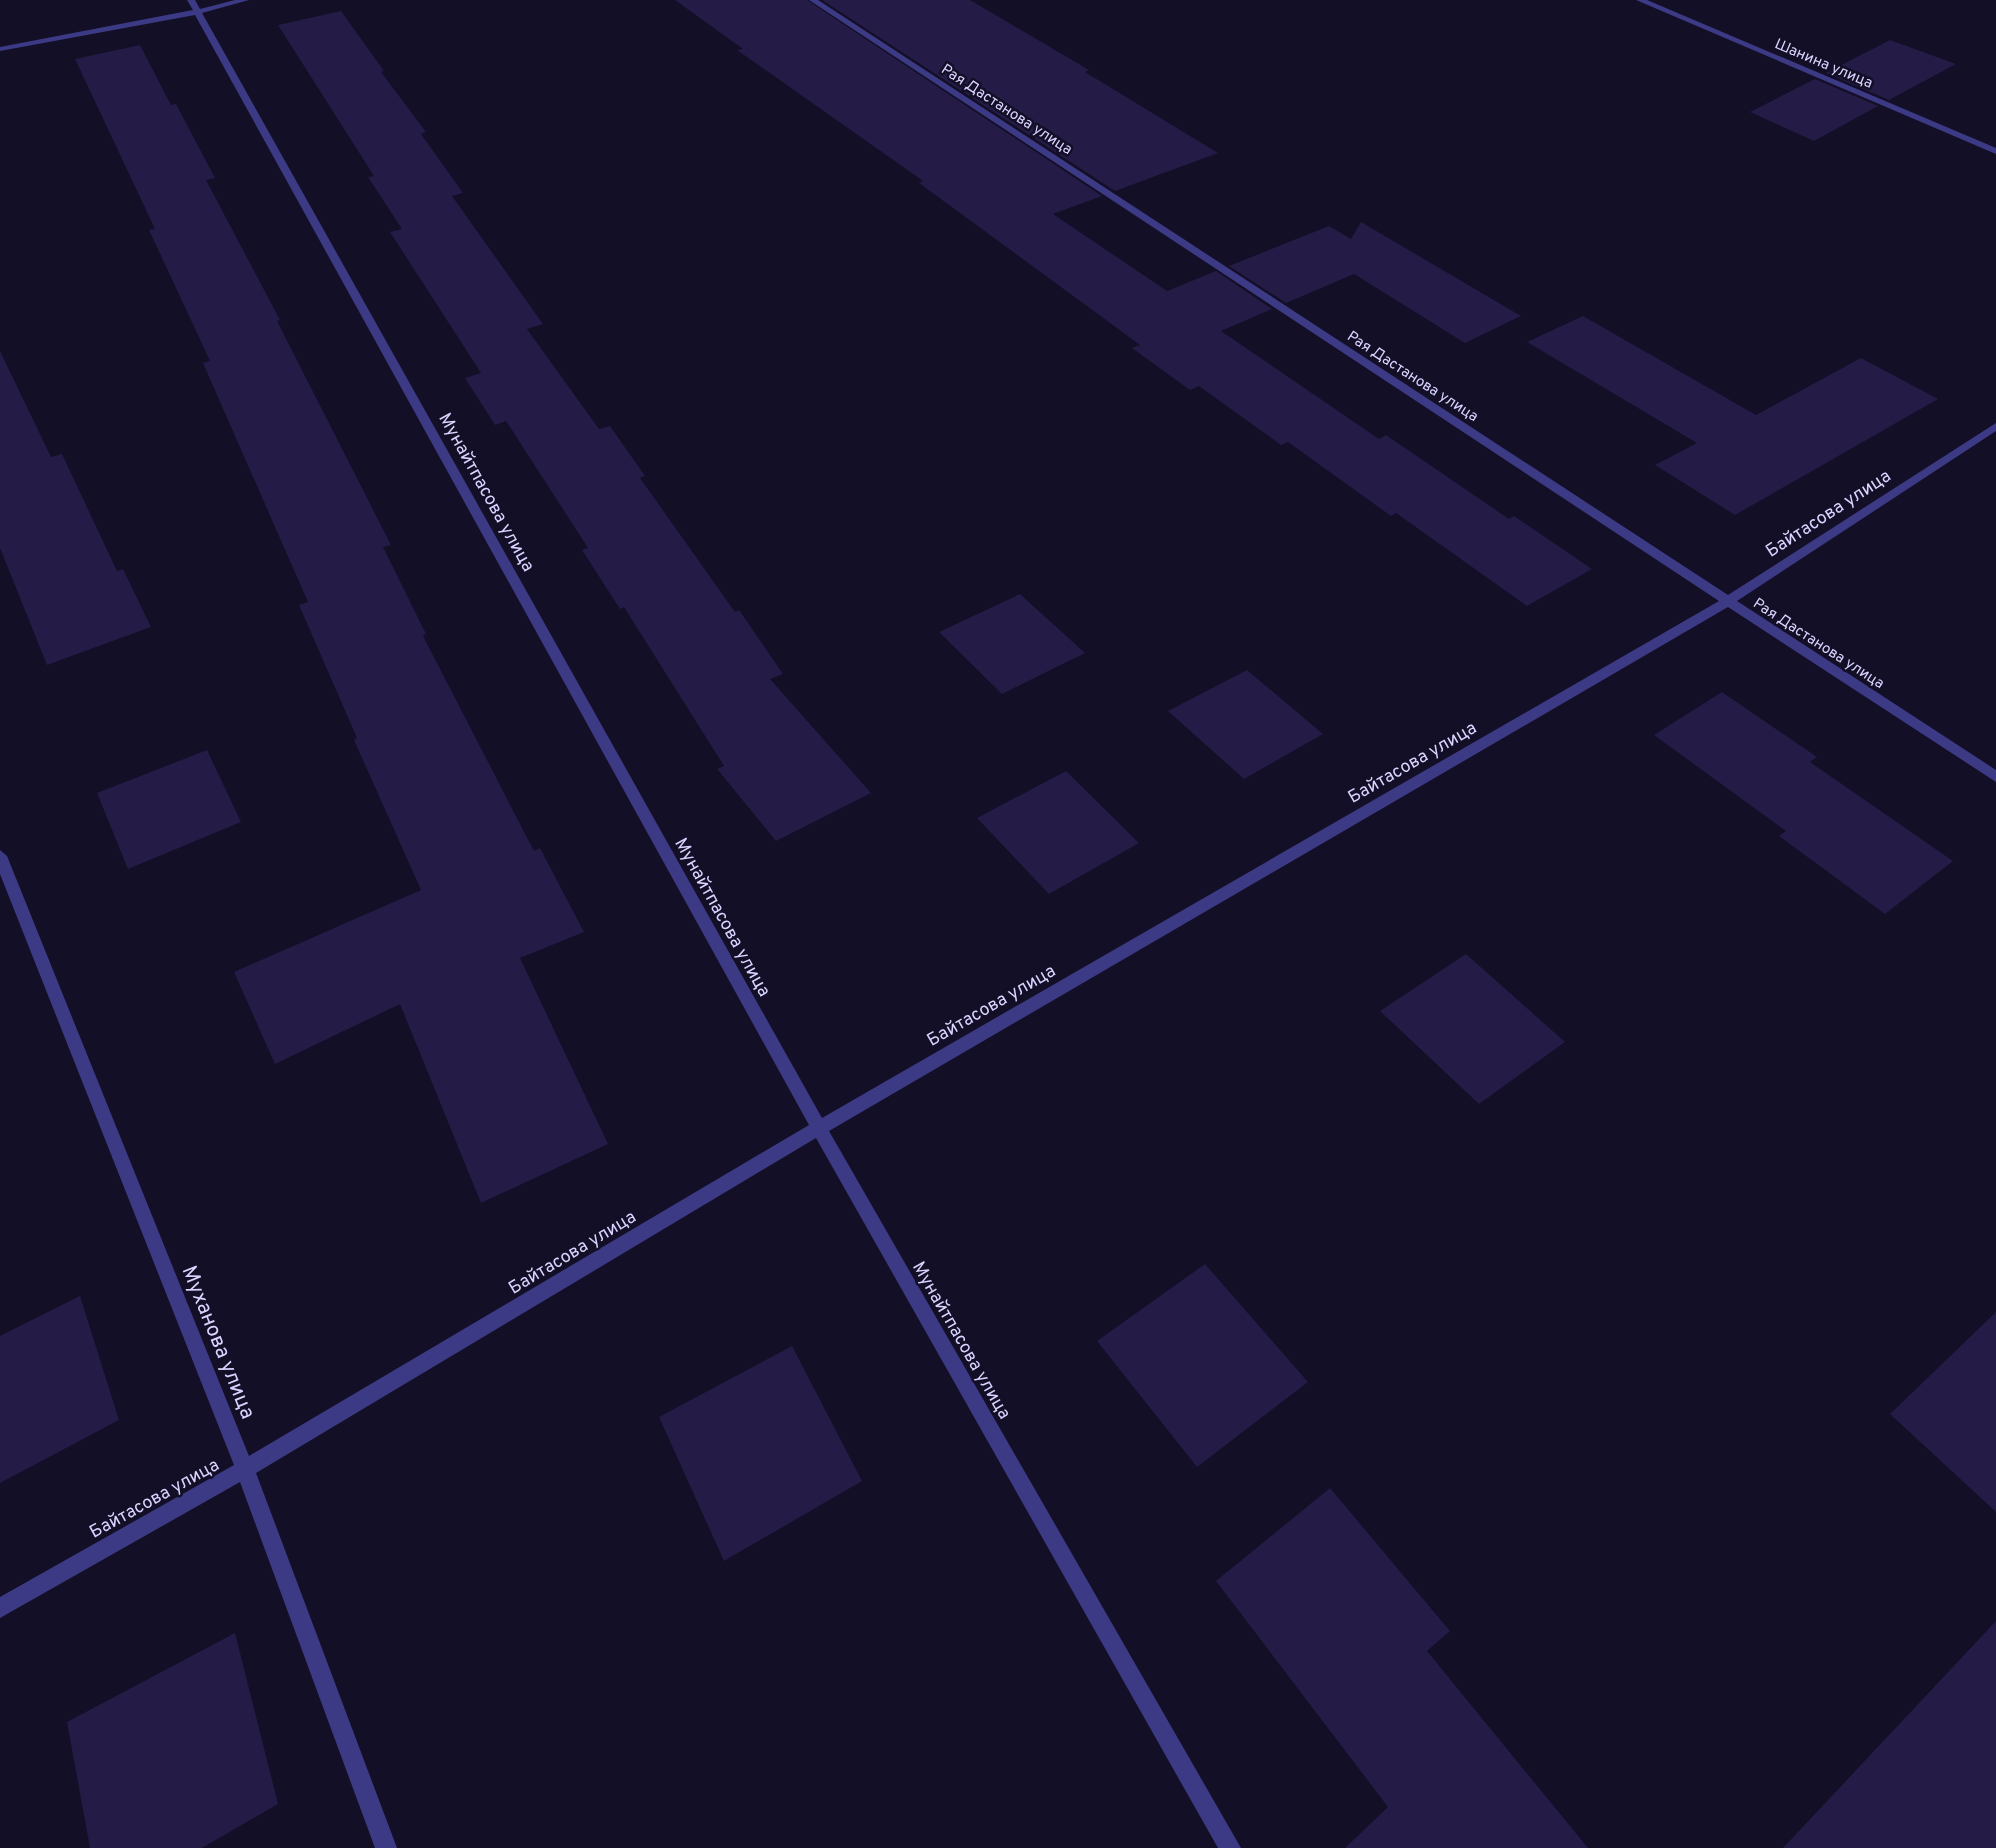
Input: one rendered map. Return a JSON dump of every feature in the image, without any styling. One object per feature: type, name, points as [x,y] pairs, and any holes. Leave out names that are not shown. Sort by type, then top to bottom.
[{"type":"street","points":[[0,49],[194,6],[245,0]]},
{"type":"street","name":"Рая Дастанова улица","points":[[813,0],[1996,777]]},
{"type":"street","name":"Шанина улица","points":[[1640,0],[1996,151]]},
{"type":"street","name":"Мунайтпасова улица","points":[[194,6],[819,1128],[1230,1848]]},
{"type":"street","name":"Байтасова улица","points":[[0,1608],[245,1469],[819,1128],[1728,601],[1996,426]]},
{"type":"street","name":"Муханова улица","points":[[0,856],[245,1469],[386,1848]]},
{"type":"building","points":[[675,0],[807,0],[1102,196],[1053,214],[1167,291],[1216,271],[1272,309],[1221,331],[1379,439],[1386,435],[1509,519],[1514,516],[1592,569],[1527,606],[1396,513],[1391,516],[1288,442],[1281,445],[1199,386],[1190,390],[1132,348],[1140,345],[919,183],[923,181],[737,50],[743,49]]},
{"type":"building","points":[[822,0],[970,0],[1089,70],[1085,72],[1218,153],[1115,191]]},
{"type":"building","points":[[341,11],[384,71],[381,72],[426,132],[421,134],[463,193],[452,196],[543,324],[527,329],[599,429],[610,426],[645,476],[640,478],[735,612],[739,610],[783,674],[770,679],[871,793],[776,841],[717,769],[724,766],[624,607],[620,609],[582,550],[588,548],[506,421],[495,425],[465,378],[481,373],[390,232],[402,229],[368,177],[374,176],[278,25]]},
{"type":"building","points":[[1890,40],[1956,64],[1889,100],[1826,73]]},
{"type":"building","points":[[140,45],[171,105],[176,104],[215,178],[206,180],[280,320],[277,321],[391,545],[383,547],[426,634],[423,636],[534,851],[540,848],[584,932],[520,958],[608,1144],[481,1203],[400,1004],[275,1064],[234,972],[421,890],[354,740],[357,738],[299,605],[308,602],[203,363],[210,361],[149,230],[155,229],[75,59]]},
{"type":"building","points":[[1815,79],[1878,106],[1814,141],[1750,112]]},
{"type":"building","points":[[1361,222],[1521,316],[1465,343],[1354,274],[1286,303],[1229,266],[1329,226],[1351,239]]},
{"type":"building","points":[[1583,316],[1756,415],[1861,358],[1938,399],[1735,515],[1655,465],[1697,443],[1527,342]]},
{"type":"building","points":[[0,351],[51,457],[62,454],[117,571],[123,569],[151,627],[47,665],[0,548]]},
{"type":"building","points":[[1020,594],[1085,653],[1002,694],[939,632]]},
{"type":"building","points":[[1247,670],[1323,734],[1244,779],[1168,711]]},
{"type":"building","points":[[1722,692],[1817,757],[1810,762],[1953,861],[1885,914],[1779,836],[1786,831],[1654,735]]},
{"type":"building","points":[[207,750],[241,822],[128,869],[97,793]]},
{"type":"building","points":[[1066,771],[1139,843],[1049,894],[977,818]]},
{"type":"building","points":[[1466,954],[1565,1042],[1479,1104],[1380,1011]]},
{"type":"building","points":[[1205,1264],[1308,1382],[1197,1467],[1097,1341]]},
{"type":"building","points":[[80,1296],[119,1420],[0,1483],[0,1336]]},
{"type":"building","points":[[1996,1312],[1996,1512],[1890,1414]]},
{"type":"building","points":[[792,1346],[862,1481],[724,1561],[659,1417]]},
{"type":"building","points":[[1330,1488],[1450,1631],[1427,1651],[1588,1848],[1345,1848],[1388,1807],[1216,1581]]},
{"type":"building","points":[[1996,1621],[1996,1848],[1783,1848]]},
{"type":"building","points":[[235,1633],[278,1804],[202,1848],[90,1848],[67,1722]]}]
